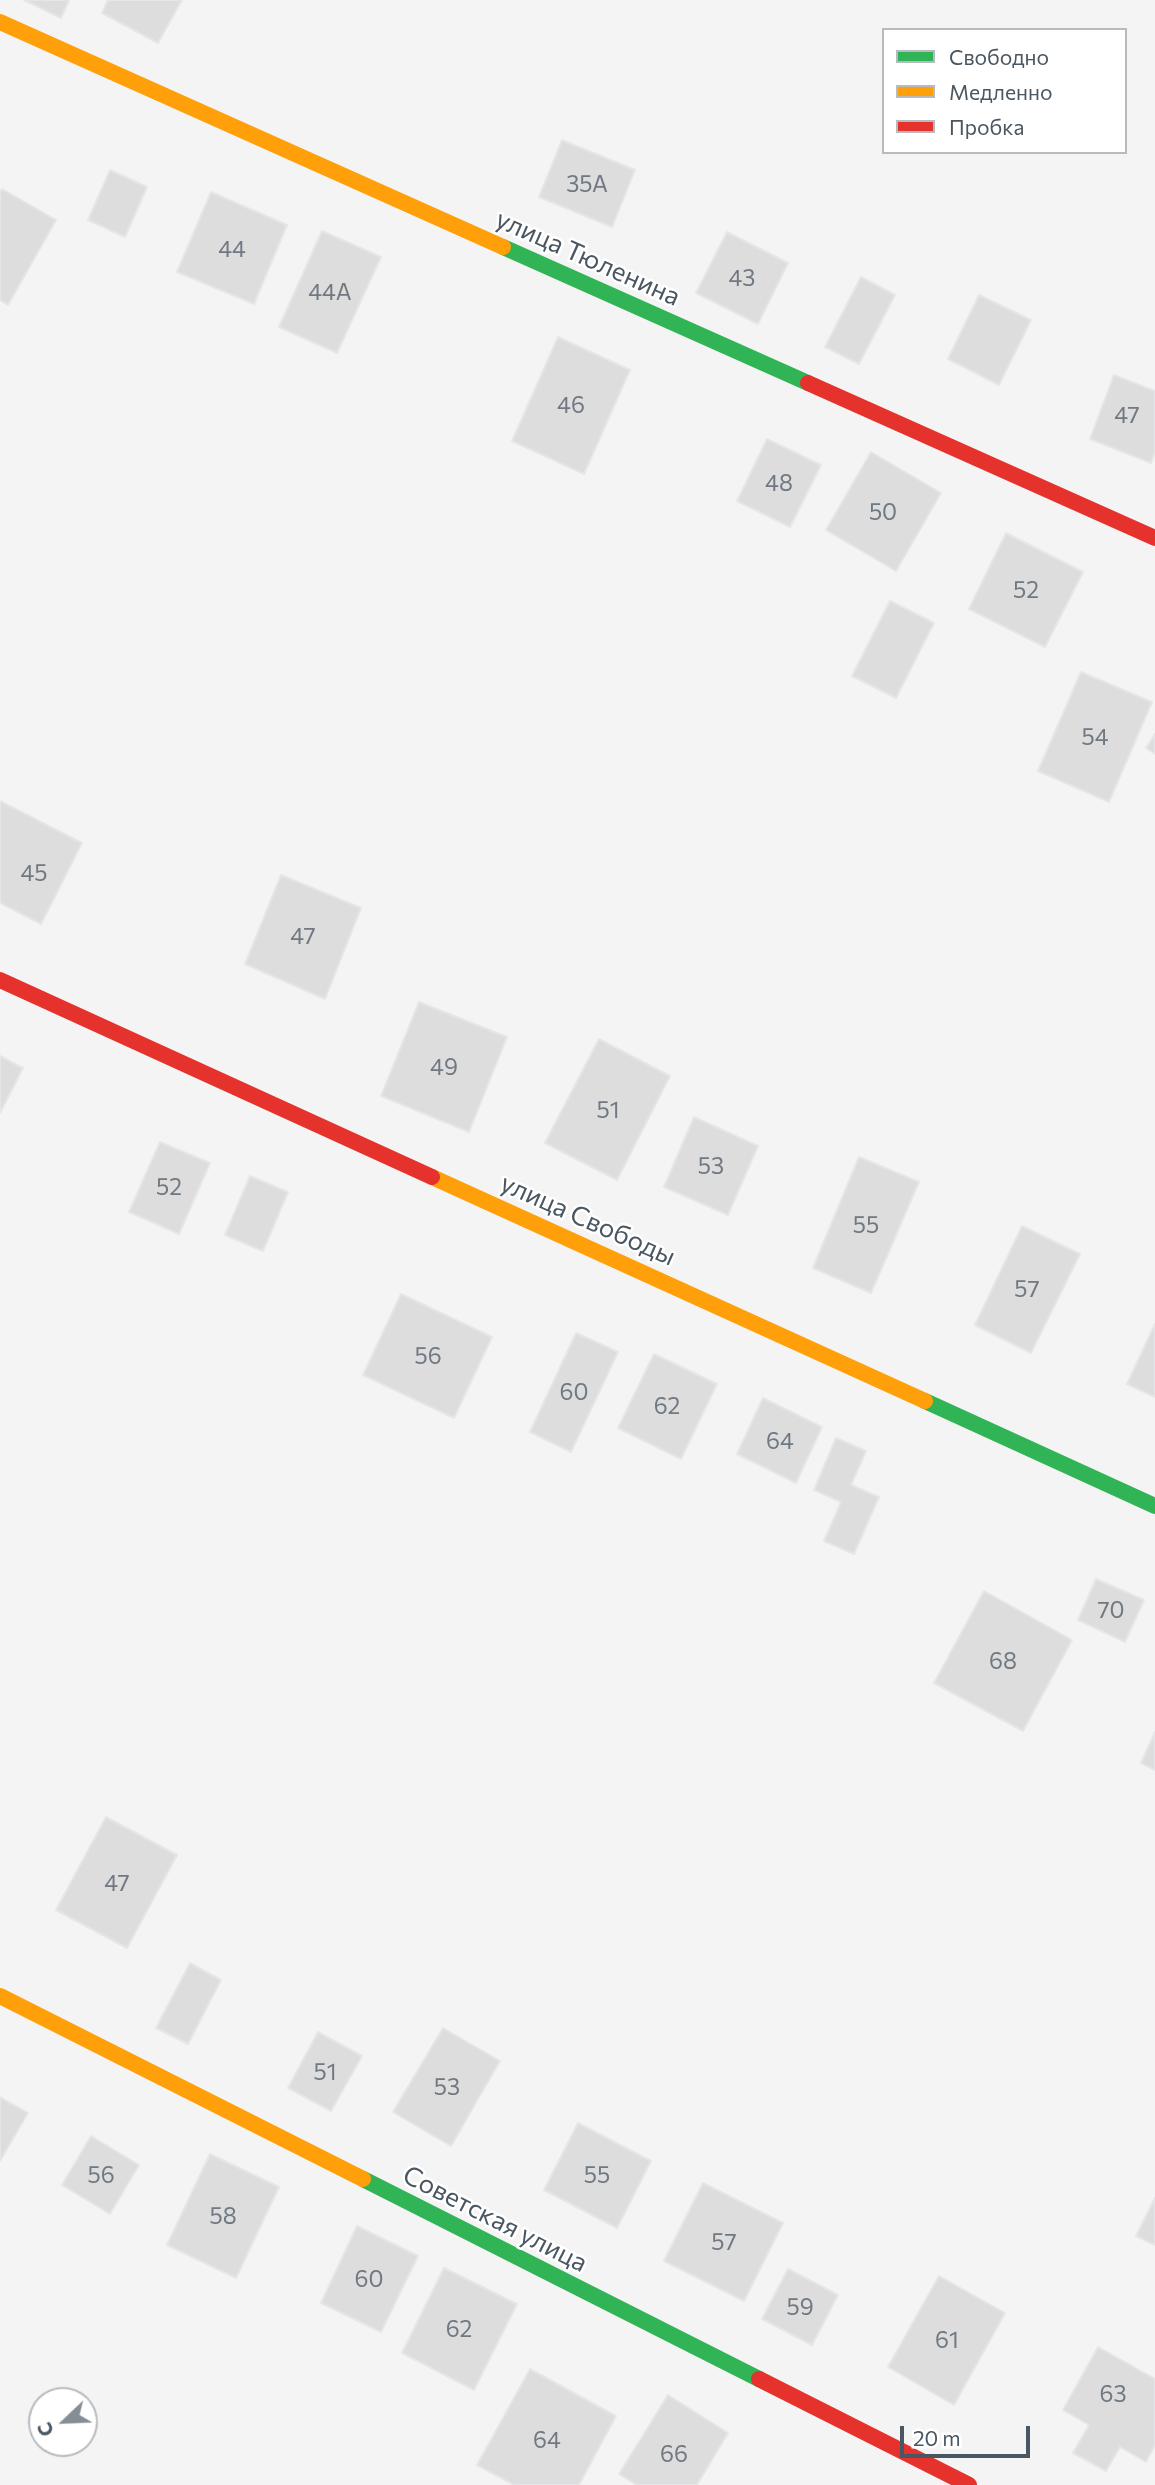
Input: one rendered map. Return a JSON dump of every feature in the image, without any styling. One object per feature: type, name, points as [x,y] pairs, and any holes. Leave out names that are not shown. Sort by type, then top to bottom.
[{"type":"street","name":"улица Тюленина","points":[[0,22],[1155,538]]},
{"type":"street","name":"улица Свободы","points":[[0,980],[1155,1506]]},
{"type":"street","name":"Советская улица","points":[[0,1996],[969,2485]]},
{"type":"building","points":[[24,0],[69,0],[61,18]]},
{"type":"building","points":[[108,0],[182,0],[158,43],[102,13]]},
{"type":"building","points":[[562,140],[635,170],[612,227],[539,197]]},
{"type":"building","points":[[110,170],[147,187],[125,237],[88,220]]},
{"type":"building","points":[[2,189],[56,220],[8,305],[0,300]]},
{"type":"building","points":[[211,192],[287,225],[254,304],[177,272]]},
{"type":"building","points":[[322,231],[381,257],[337,353],[279,327]]},
{"type":"building","points":[[727,232],[788,263],[758,324],[696,293]]},
{"type":"building","points":[[861,277],[895,295],[859,364],[825,347]]},
{"type":"building","points":[[979,295],[1031,320],[999,385],[948,359]]},
{"type":"building","points":[[558,337],[630,370],[584,474],[512,441]]},
{"type":"building","points":[[1114,375],[1155,391],[1155,452],[1151,463],[1090,439]]},
{"type":"building","points":[[767,439],[821,465],[790,527],[737,501]]},
{"type":"building","points":[[871,452],[941,493],[896,571],[826,530]]},
{"type":"building","points":[[1006,533],[1083,572],[1045,647],[969,609]]},
{"type":"building","points":[[890,601],[934,623],[896,698],[852,676]]},
{"type":"building","points":[[1081,672],[1152,702],[1109,802],[1038,771]]},
{"type":"building","points":[[1155,734],[1155,754],[1146,748]]},
{"type":"building","points":[[0,801],[82,843],[41,924],[0,903]]},
{"type":"building","points":[[281,875],[361,908],[325,999],[245,964]]},
{"type":"building","points":[[419,1002],[507,1037],[469,1132],[381,1096]]},
{"type":"building","points":[[599,1039],[670,1076],[617,1180],[545,1143]]},
{"type":"building","points":[[0,1056],[23,1068],[0,1113]]},
{"type":"building","points":[[694,1117],[758,1146],[728,1215],[664,1187]]},
{"type":"building","points":[[160,1142],[210,1163],[179,1234],[129,1212]]},
{"type":"building","points":[[859,1157],[919,1182],[871,1293],[813,1268]]},
{"type":"building","points":[[250,1176],[288,1192],[263,1251],[225,1235]]},
{"type":"building","points":[[1022,1226],[1080,1254],[1031,1353],[975,1325]]},
{"type":"building","points":[[401,1294],[492,1337],[454,1418],[363,1375]]},
{"type":"building","points":[[1155,1324],[1155,1397],[1127,1384]]},
{"type":"building","points":[[576,1333],[618,1352],[571,1452],[530,1432]]},
{"type":"building","points":[[654,1354],[717,1384],[681,1459],[618,1428]]},
{"type":"building","points":[[763,1398],[822,1427],[796,1483],[737,1454]]},
{"type":"building","points":[[836,1438],[866,1451],[851,1485],[879,1497],[854,1554],[824,1541],[841,1502],[814,1490]]},
{"type":"building","points":[[1096,1579],[1144,1600],[1125,1642],[1078,1620]]},
{"type":"building","points":[[984,1591],[1072,1640],[1023,1731],[934,1683]]},
{"type":"building","points":[[1155,1732],[1155,1770],[1141,1763]]},
{"type":"building","points":[[106,1817],[177,1855],[127,1948],[56,1910]]},
{"type":"building","points":[[190,1963],[221,1980],[188,2044],[156,2028]]},
{"type":"building","points":[[443,2028],[500,2061],[451,2146],[393,2112]]},
{"type":"building","points":[[318,2032],[362,2056],[331,2111],[288,2088]]},
{"type":"building","points":[[0,2097],[28,2113],[0,2161]]},
{"type":"building","points":[[578,2123],[651,2161],[617,2228],[544,2190]]},
{"type":"building","points":[[91,2136],[139,2165],[110,2214],[62,2185]]},
{"type":"building","points":[[210,2154],[279,2187],[236,2278],[167,2245]]},
{"type":"building","points":[[703,2183],[783,2223],[744,2301],[664,2261]]},
{"type":"building","points":[[1155,2198],[1155,2245],[1136,2236]]},
{"type":"building","points":[[357,2226],[418,2256],[381,2332],[321,2303]]},
{"type":"building","points":[[444,2268],[517,2304],[474,2390],[402,2353]]},
{"type":"building","points":[[788,2269],[838,2295],[812,2345],[762,2319]]},
{"type":"building","points":[[939,2276],[1005,2313],[954,2405],[888,2367]]},
{"type":"building","points":[[1098,2347],[1155,2379],[1155,2445],[1146,2462],[1120,2447],[1106,2471],[1073,2453],[1089,2425],[1063,2410]]},
{"type":"building","points":[[530,2369],[616,2416],[579,2485],[514,2485],[477,2465]]},
{"type":"building","points":[[668,2395],[728,2433],[697,2485],[637,2485],[619,2474]]},
{"type":"traffic: fast","points":[[503,247],[808,383]]},
{"type":"traffic: fast","points":[[925,1401],[1155,1506]]},
{"type":"traffic: fast","points":[[363,2179],[759,2379]]},
{"type":"traffic: slow","points":[[0,22],[503,247]]},
{"type":"traffic: slow","points":[[432,1177],[925,1401]]},
{"type":"traffic: slow","points":[[0,1996],[363,2179]]},
{"type":"traffic: jam","points":[[808,383],[1155,538]]},
{"type":"traffic: jam","points":[[0,980],[432,1177]]},
{"type":"traffic: jam","points":[[759,2379],[969,2485]]}]
